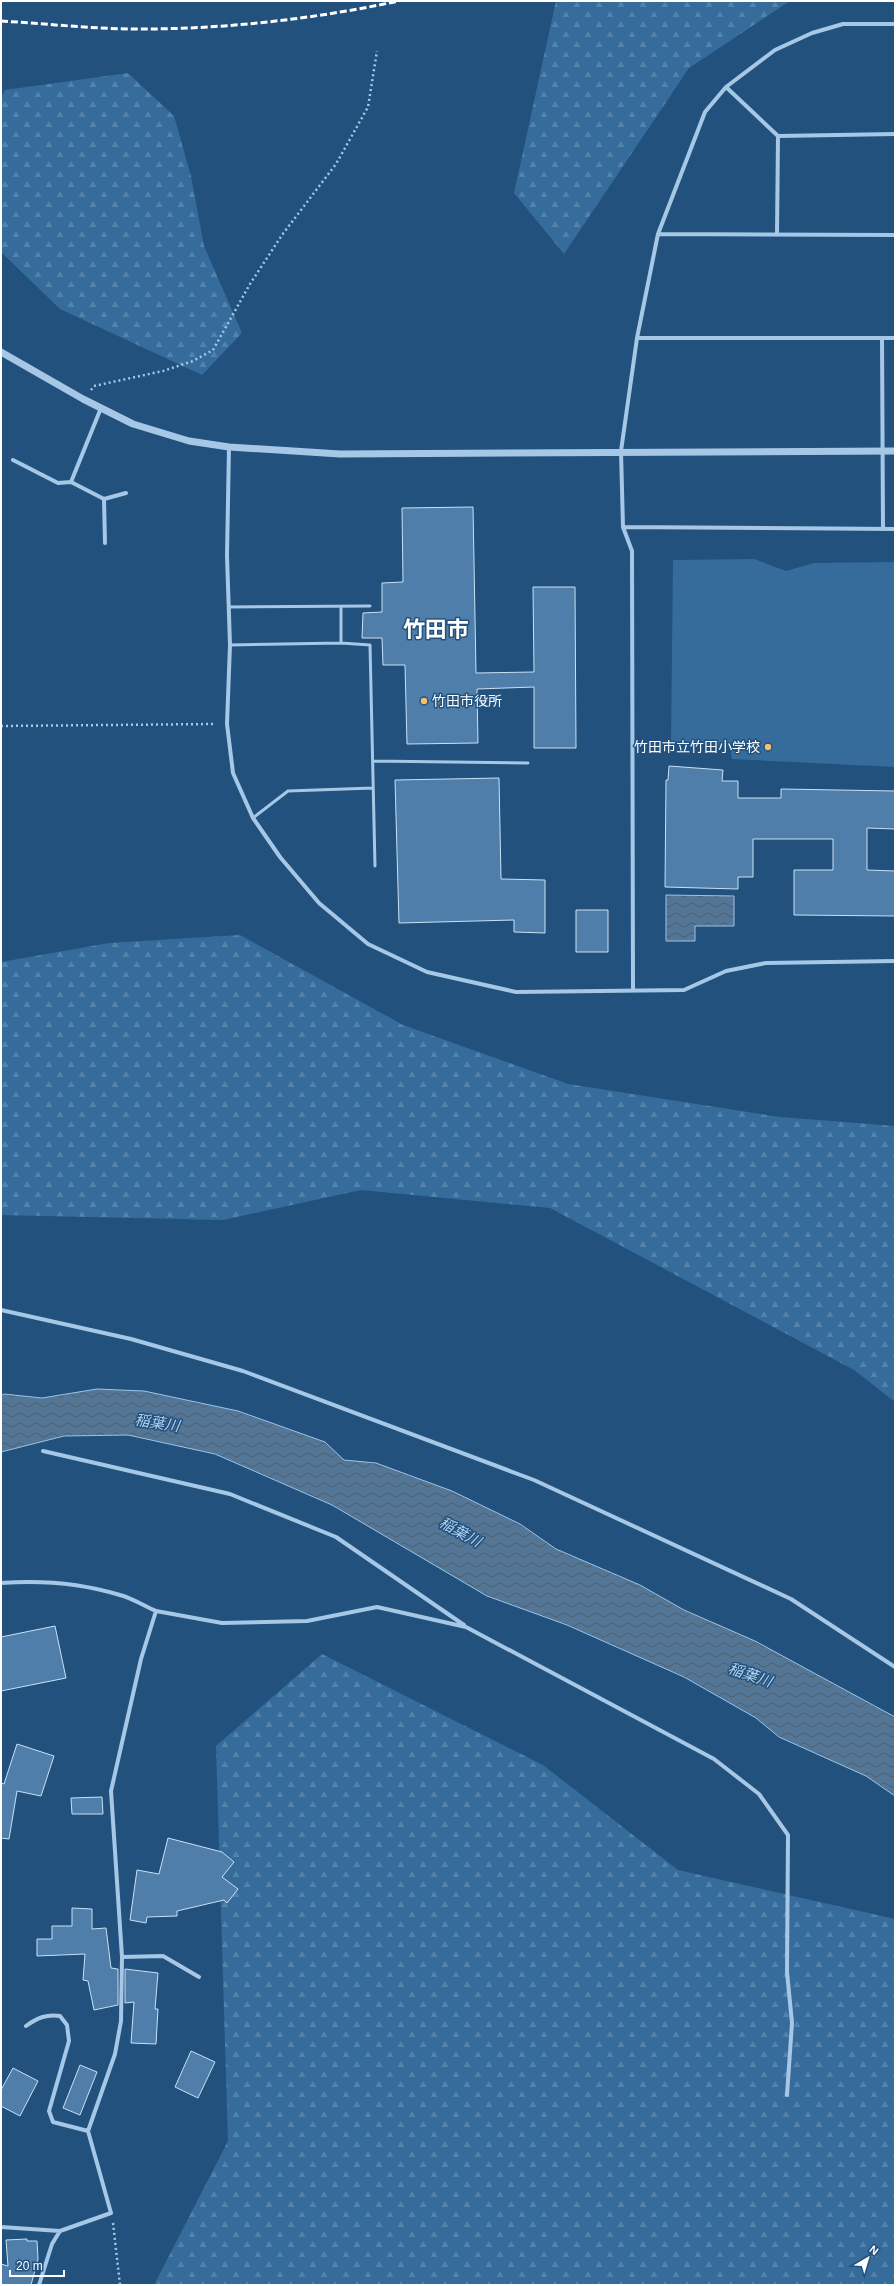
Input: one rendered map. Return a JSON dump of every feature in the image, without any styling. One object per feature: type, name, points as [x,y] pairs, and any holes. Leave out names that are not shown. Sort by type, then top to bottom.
[{"type":"street","points":[[633,990],[632,551],[623,527],[621,451],[637,338],[658,234],[705,112],[726,87],[775,50],[812,33],[843,24],[895,24]]},
{"type":"street","points":[[726,87],[778,136],[895,134]]},
{"type":"street","points":[[777,234],[778,136]]},
{"type":"street","points":[[658,234],[895,235]]},
{"type":"street","points":[[637,338],[895,338]]},
{"type":"street","points":[[882,338],[883,529]]},
{"type":"street","points":[[1,352],[83,399],[133,424],[189,441],[229,447],[340,454],[621,451],[895,451]]},
{"type":"street","points":[[72,482],[100,408]]},
{"type":"street","points":[[229,447],[227,556],[230,645],[227,724],[234,773],[253,818],[280,857],[319,903],[368,944],[428,972],[516,992],[684,990],[726,971],[766,963],[895,961]]},
{"type":"street","points":[[14,460],[58,483],[72,482],[104,499],[126,493]]},
{"type":"street","points":[[104,499],[105,543]]},
{"type":"street","points":[[623,527],[895,529]]},
{"type":"street","points":[[1,1310],[131,1339],[244,1372],[534,1480],[791,1599],[895,1667]]},
{"type":"street","points":[[43,1452],[230,1494],[336,1537],[466,1626],[714,1759],[759,1794],[788,1835],[787,1972],[792,2023],[787,2095]]},
{"type":"street","points":[[1,1582],[26,1581],[69,1584],[120,1595],[156,1611],[230,1623],[307,1621],[377,1607],[466,1626]]},
{"type":"street","points":[[1,2228],[60,2231],[111,2213],[88,2131],[115,2054],[121,2021],[122,1957],[111,1791],[141,1659],[156,1611]]},
{"type":"street","points":[[122,1957],[163,1956],[199,1977]]},
{"type":"street","points":[[26,2026],[36,2019],[49,2015],[60,2016],[67,2025],[69,2041],[49,2111],[53,2122],[88,2131]]},
{"type":"street","points":[[39,2285],[52,2244],[60,2231]]},
{"type":"lane","points":[[229,607],[370,606]]},
{"type":"lane","points":[[341,607],[341,643]]},
{"type":"lane","points":[[230,645],[341,643],[370,646],[375,866]]},
{"type":"lane","points":[[372,761],[528,763]]},
{"type":"lane","points":[[253,818],[288,791],[373,788]]},
{"type":"path","points":[[83,399],[94,386],[162,371],[193,361],[213,350],[250,284],[282,235],[336,164],[368,107],[377,52]]},
{"type":"path","points":[[1,726],[227,724]]},
{"type":"path","points":[[111,2213],[120,2285]]},
{"type":"green space","points":[[556,1],[790,1],[689,68],[564,254],[514,193]]},
{"type":"green space","points":[[128,73],[174,116],[191,176],[204,246],[242,333],[202,375],[60,309],[1,252],[1,97],[5,90]]},
{"type":"green space","points":[[754,559],[786,571],[814,563],[895,562],[895,767],[732,759],[730,747],[671,742],[673,560]]},
{"type":"green space","points":[[240,935],[403,1025],[568,1084],[780,1117],[895,1126],[895,1402],[854,1370],[550,1208],[361,1190],[223,1220],[1,1215],[1,962],[109,943]]},
{"type":"green space","points":[[322,1654],[543,1765],[678,1870],[895,1919],[895,2285],[154,2285],[228,2141],[216,1746]]},
{"type":"water","points":[[666,895],[734,896],[734,926],[695,926],[695,941],[666,941]]},
{"type":"water","name":"稲葉川","points":[[97,1389],[144,1391],[238,1411],[325,1442],[344,1460],[376,1463],[452,1491],[520,1524],[556,1549],[640,1585],[684,1610],[755,1641],[895,1717],[895,1796],[866,1776],[779,1737],[756,1718],[684,1677],[567,1625],[487,1596],[332,1505],[215,1454],[128,1435],[64,1436],[1,1452],[1,1396],[4,1394],[42,1398]]},
{"type":"building","points":[[473,507],[476,673],[534,672],[533,587],[575,587],[576,748],[534,748],[534,687],[477,689],[478,743],[407,744],[405,665],[383,665],[382,638],[362,638],[363,613],[382,612],[382,583],[403,582],[402,508]]},
{"type":"building","points":[[669,766],[723,770],[722,781],[738,781],[738,798],[781,798],[781,789],[895,791],[895,829],[867,828],[867,870],[895,871],[895,916],[794,915],[794,870],[833,870],[833,839],[753,839],[753,877],[738,877],[738,889],[665,887],[666,780],[668,780]]},
{"type":"building","points":[[499,778],[501,879],[545,880],[545,933],[514,932],[514,920],[399,923],[395,780]]},
{"type":"building","points":[[576,910],[608,910],[608,952],[576,952]]},
{"type":"building","points":[[55,1626],[66,1678],[1,1691],[1,1637]]},
{"type":"building","points":[[17,1744],[54,1756],[41,1796],[17,1791],[9,1839],[1,1838],[1,1783],[4,1784]]},
{"type":"building","points":[[102,1797],[103,1814],[72,1814],[71,1798]]},
{"type":"building","points":[[168,1838],[222,1852],[234,1862],[222,1877],[238,1889],[227,1903],[224,1900],[177,1911],[177,1916],[147,1917],[146,1923],[130,1920],[137,1870],[159,1874]]},
{"type":"building","points":[[72,1908],[92,1909],[92,1929],[106,1928],[111,1968],[118,1969],[118,2005],[94,2010],[88,1981],[83,1980],[85,1954],[37,1956],[37,1939],[52,1939],[52,1926],[72,1926]]},
{"type":"building","points":[[125,1969],[158,1973],[155,2009],[158,2009],[156,2044],[131,2043],[134,2002],[125,2003]]},
{"type":"building","points":[[191,2051],[215,2062],[198,2098],[175,2087]]},
{"type":"building","points":[[80,2065],[97,2072],[80,2115],[63,2108]]},
{"type":"building","points":[[13,2068],[38,2081],[20,2116],[1,2106],[1,2090]]},
{"type":"building","points":[[27,2239],[27,2241],[37,2241],[38,2259],[31,2285],[1,2285],[1,2264],[8,2266],[6,2240]]},
{"type":"railway","points":[[1,21],[114,29],[214,27],[307,17],[399,1]]},
{"type":"place","name":"竹田市役所","points":[[424,701]]},
{"type":"place","name":"竹田市立竹田小学校","points":[[768,747]]},
{"type":"district","name":"竹田市","points":[[436,629]]}]
